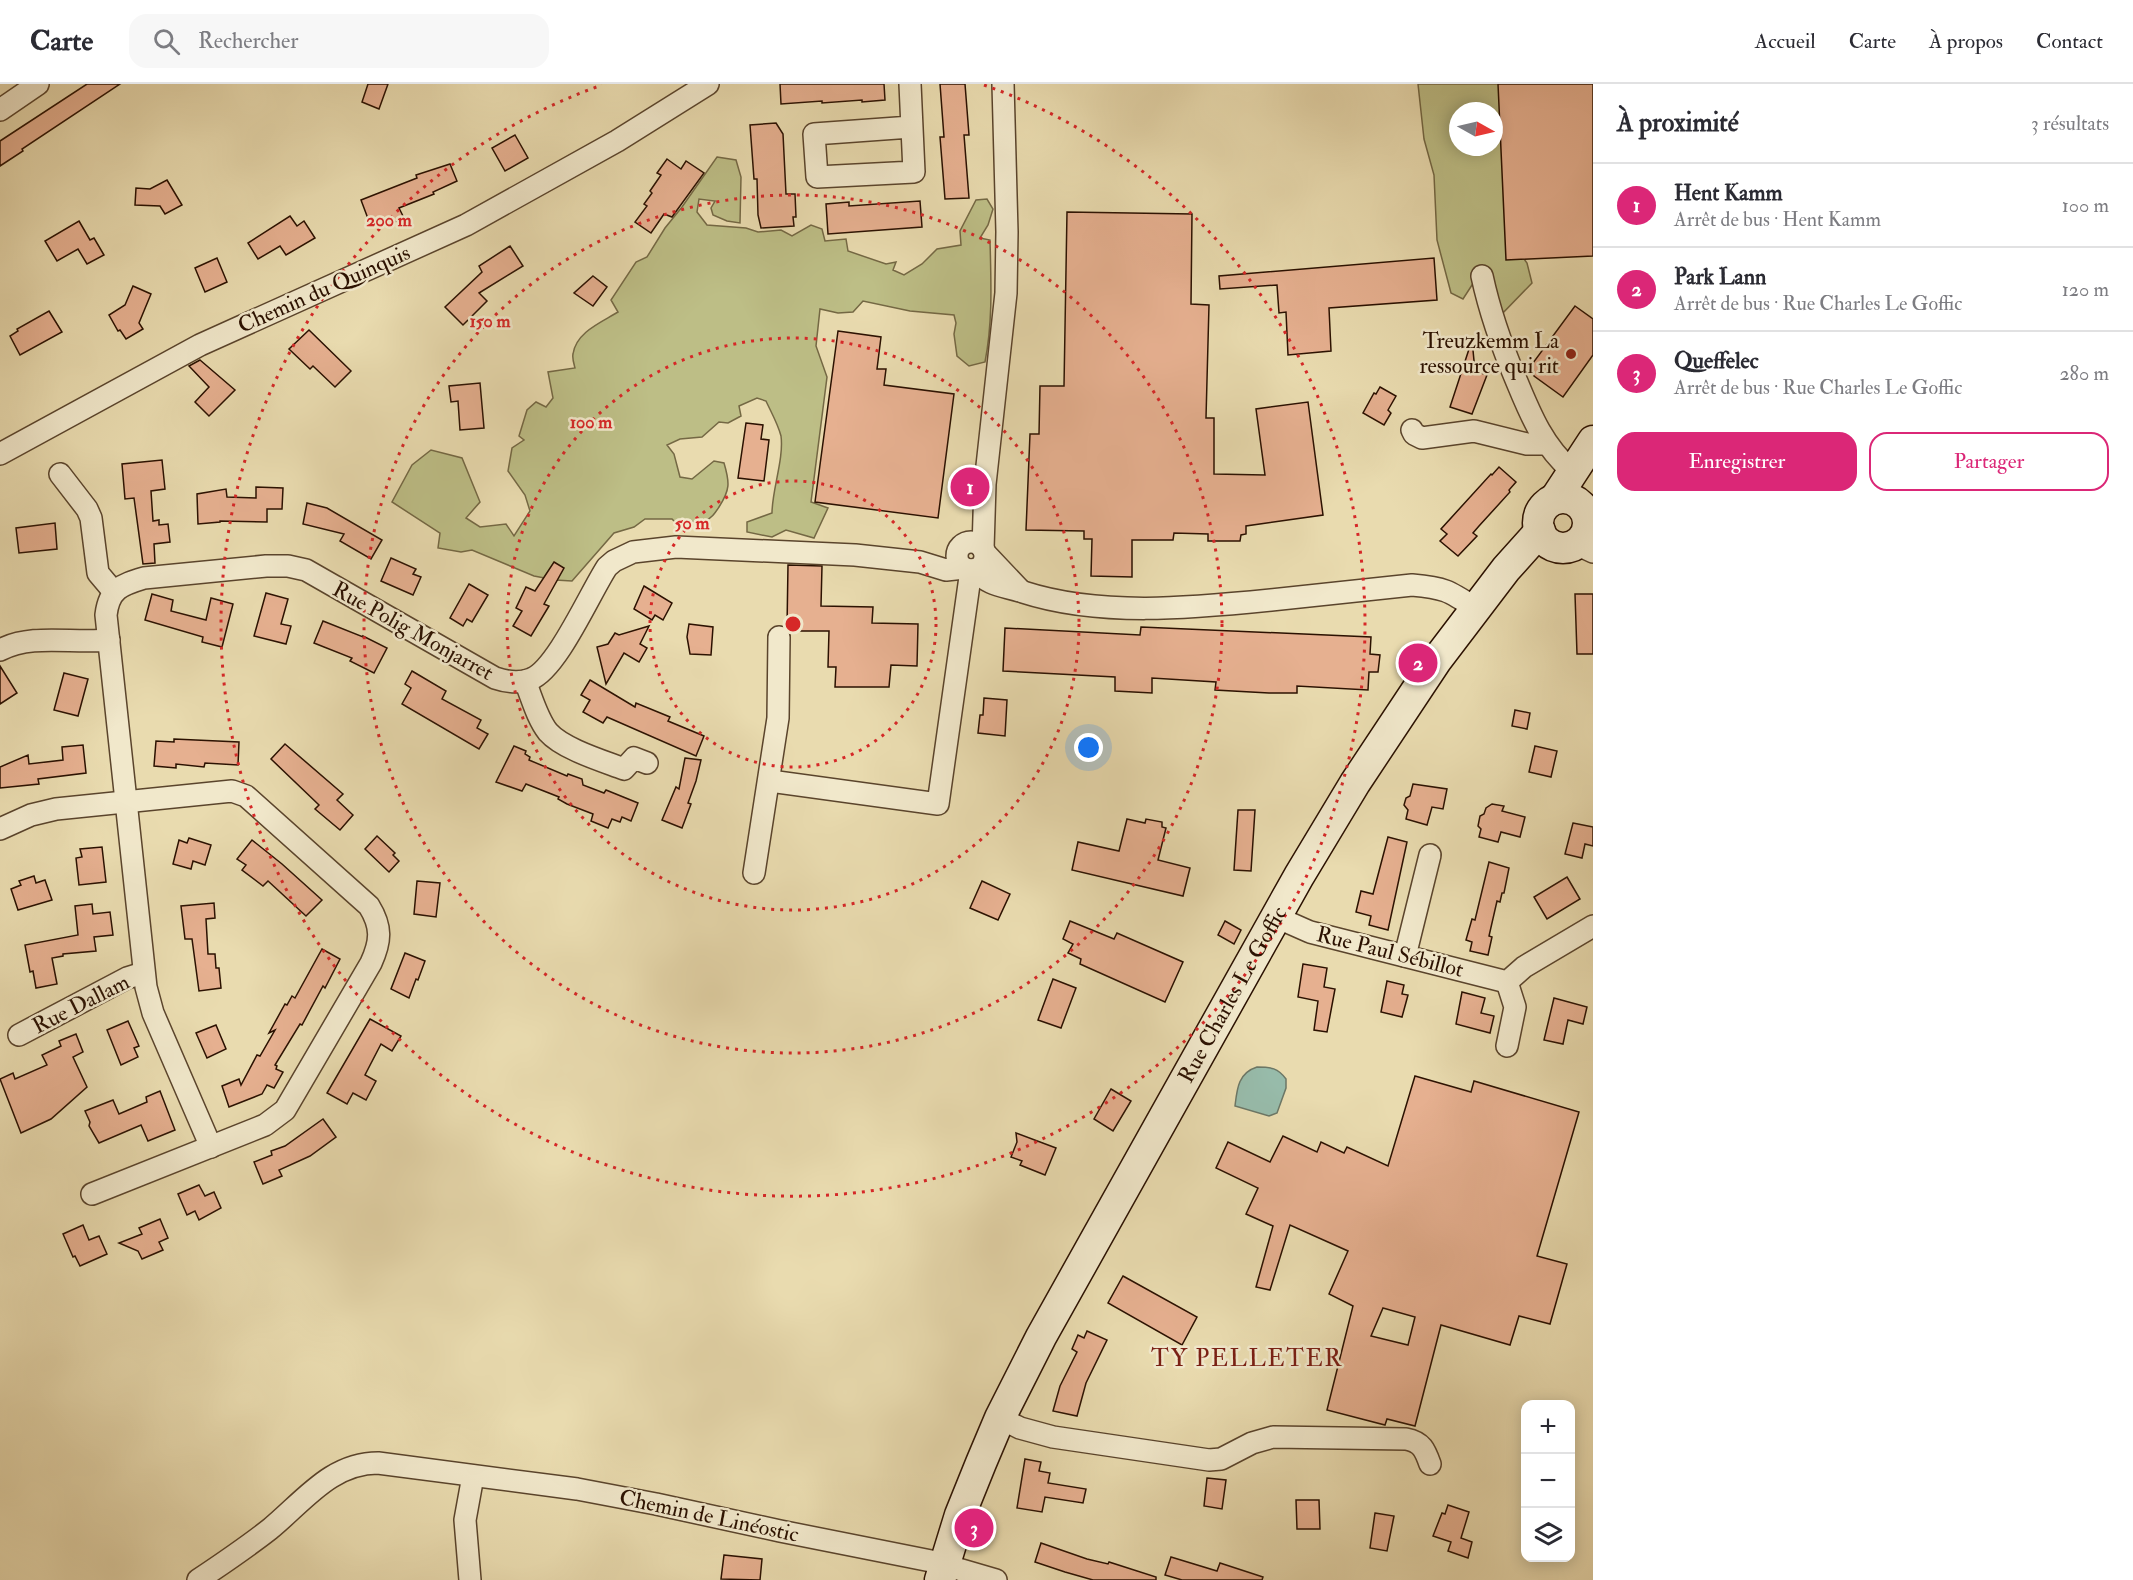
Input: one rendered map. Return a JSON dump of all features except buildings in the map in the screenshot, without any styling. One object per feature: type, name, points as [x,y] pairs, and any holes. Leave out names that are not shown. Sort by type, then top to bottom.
[{"type":"street","points":[[0,110],[38,84]]},
{"type":"street","name":"Chemin du Quinquis","points":[[2,448],[201,345],[476,221],[617,141],[708,84]]},
{"type":"street","points":[[910,84],[914,172],[817,177],[814,134],[911,127]]},
{"type":"street","points":[[770,781],[938,804],[972,557],[985,484],[1006,293],[1007,232],[1003,84]]},
{"type":"street","points":[[1482,276],[1488,305],[1502,345],[1536,427],[1554,454],[1583,466]]},
{"type":"street","points":[[1412,429],[1414,434],[1422,438],[1474,431],[1527,444],[1547,444]]},
{"type":"street","name":"Rue Charles Le Goffic","points":[[942,1572],[973,1482],[1000,1418],[1062,1295],[1276,917],[1355,783],[1436,661],[1483,598],[1538,560],[1572,528],[1584,477],[1583,466],[1593,441]]},
{"type":"street","points":[[60,474],[87,509],[91,518],[98,573],[114,592],[109,599],[106,615],[143,973],[153,1013],[211,1147]]},
{"type":"street","name":"Rue Polig Monjarret","points":[[114,592],[126,583],[144,579],[266,566],[296,567],[306,570],[495,678],[510,682],[525,681],[537,676],[555,656],[607,567],[633,552],[664,547],[811,552],[920,562],[946,570],[972,557]]},
{"type":"street","points":[[972,557],[990,583],[1037,597],[1070,603],[1165,608],[1240,603],[1412,585],[1483,598]]},
{"type":"street","points":[[754,873],[778,718],[779,637]]},
{"type":"street","points":[[0,650],[10,644],[28,640],[92,642],[109,640]]},
{"type":"street","points":[[525,681],[540,717],[549,733],[554,737],[571,747],[624,769],[634,758],[647,763]]},
{"type":"street","points":[[0,829],[41,812],[221,791],[241,794],[369,906],[378,926],[378,944],[371,963],[285,1110],[265,1125],[92,1194]]},
{"type":"street","points":[[1405,956],[1430,855]]},
{"type":"street","name":"Rue Paul Sébillot","points":[[1276,917],[1310,932],[1507,982]]},
{"type":"street","points":[[1508,1046],[1515,1007],[1507,982],[1524,967],[1593,926]]},
{"type":"street","name":"Rue Dallam","points":[[19,1035],[127,978],[143,973]]},
{"type":"street","points":[[1000,1418],[1020,1428],[1053,1437],[1209,1460],[1221,1459],[1252,1443],[1273,1437],[1406,1439],[1422,1445],[1430,1464]]},
{"type":"street","name":"Chemin de Linéostic","points":[[198,1580],[269,1529],[325,1479],[356,1465],[378,1463],[577,1489],[780,1531],[942,1572],[996,1580]]},
{"type":"street","points":[[470,1580],[465,1520],[473,1476]]},
{"type":"green space","points":[[1418,84],[1512,84],[1516,248],[1527,263],[1532,283],[1498,318],[1490,293],[1472,285],[1463,299],[1451,293],[1437,240],[1434,175],[1424,139]]},
{"type":"green space","points":[[717,157],[736,160],[741,177],[740,223],[713,215],[711,208],[715,201],[699,199],[697,212],[707,225],[746,228],[758,232],[781,230],[792,236],[811,225],[822,229],[825,241],[846,239],[848,251],[886,264],[896,262],[893,270],[904,275],[922,264],[937,249],[961,245],[960,231],[976,200],[987,199],[993,209],[988,225],[980,238],[990,240],[990,316],[985,362],[969,366],[957,356],[954,315],[910,311],[863,301],[853,312],[838,313],[820,309],[816,346],[827,377],[811,502],[828,508],[814,538],[786,530],[772,537],[747,532],[747,522],[772,513],[781,454],[781,436],[776,423],[766,401],[757,398],[739,406],[741,416],[728,423],[719,422],[702,437],[680,439],[667,445],[674,454],[680,477],[692,479],[714,461],[724,463],[728,481],[727,491],[716,511],[705,521],[688,522],[679,526],[672,519],[645,519],[634,527],[614,533],[572,581],[534,576],[472,550],[461,552],[438,548],[440,533],[392,502],[412,465],[431,450],[462,458],[480,502],[466,518],[480,527],[506,524],[514,536],[530,511],[525,495],[508,471],[512,448],[524,440],[519,436],[527,410],[536,402],[546,407],[553,398],[548,372],[575,368],[573,356],[579,340],[591,328],[618,312],[611,300],[636,262],[647,257],[665,228]]},
{"type":"shaded area","points":[[1257,1067],[1274,1069],[1286,1079],[1286,1088],[1277,1113],[1269,1116],[1235,1106],[1242,1077]]},
{"type":"place","name":"Treuzkemm La ressource qui rit","points":[[1571,354]]},
{"type":"place","name":"Hent Kamm","points":[[970,487]]},
{"type":"place","name":"Park Lann","points":[[1418,663]]},
{"type":"place","name":"Queffelec","points":[[974,1528]]},
{"type":"district","name":"TY PELLETER","points":[[1247,1358]]}]
